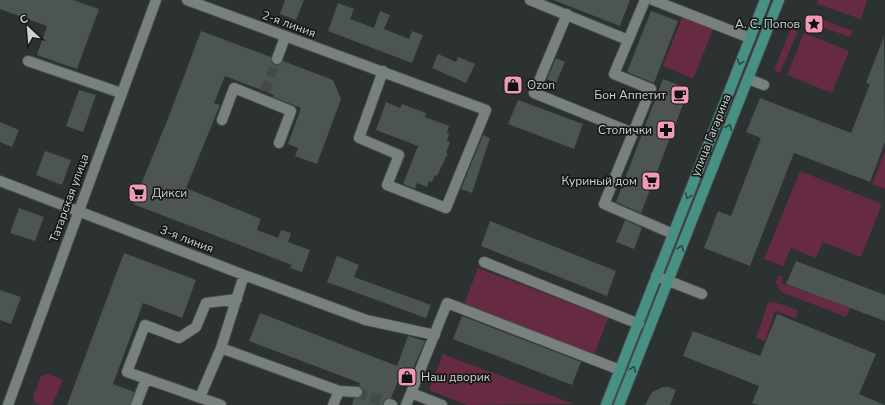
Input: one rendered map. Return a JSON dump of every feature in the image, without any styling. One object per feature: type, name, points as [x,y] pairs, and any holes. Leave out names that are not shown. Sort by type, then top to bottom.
[{"type":"main road","name":"улица Гагарина","points":[[606,405],[765,0]]},
{"type":"main road","name":"улица Гагарина","points":[[619,405],[780,0]]},
{"type":"street","name":"Татарская улица","points":[[8,405],[156,0]]},
{"type":"street","name":"2-я линия","points":[[187,0],[285,37],[383,71],[486,110],[446,208],[387,185],[399,155],[359,138],[383,71]]},
{"type":"street","points":[[530,0],[628,40]]},
{"type":"street","points":[[645,0],[614,74],[651,89],[604,204],[673,234]]},
{"type":"street","points":[[653,0],[750,38]]},
{"type":"street","points":[[567,14],[534,93],[633,133]]},
{"type":"street","points":[[277,59],[285,37]]},
{"type":"street","points":[[28,61],[121,93]]},
{"type":"street","points":[[748,79],[764,85]]},
{"type":"street","points":[[222,120],[234,88],[263,95],[291,110],[279,143]]},
{"type":"street","name":"3-я линия","points":[[0,180],[244,275],[366,320],[435,335]]},
{"type":"street","points":[[484,262],[639,324]]},
{"type":"street","points":[[200,397],[221,348],[244,275]]},
{"type":"street","points":[[656,276],[702,294]]},
{"type":"street","points":[[221,405],[127,372],[145,325],[179,338],[196,327],[206,303],[237,298]]},
{"type":"street","points":[[406,405],[447,303],[620,370]]},
{"type":"street","points":[[221,348],[339,392],[357,392]]},
{"type":"street","points":[[136,405],[146,379]]},
{"type":"street","points":[[333,405],[339,392]]},
{"type":"street","points":[[411,393],[442,405]]},
{"type":"shaded area","points":[[818,0],[867,0],[861,19],[817,4]]},
{"type":"shaded area","points":[[683,15],[714,27],[693,79],[663,66]]},
{"type":"shaded area","points":[[819,18],[853,31],[850,37],[816,25]]},
{"type":"shaded area","points":[[791,28],[798,31],[780,73],[774,70]]},
{"type":"shaded area","points":[[804,33],[849,51],[832,93],[787,75]]},
{"type":"shaded area","points":[[885,151],[885,189],[872,184]]},
{"type":"shaded area","points":[[800,171],[882,204],[861,257],[823,242],[816,258],[791,248],[783,266],[764,259]]},
{"type":"shaded area","points":[[478,268],[608,318],[593,358],[463,307]]},
{"type":"shaded area","points":[[778,276],[783,276],[781,283],[850,308],[846,317],[781,292],[776,283]]},
{"type":"shaded area","points":[[774,302],[798,310],[796,318],[775,311],[765,341],[756,338],[768,303]]},
{"type":"shaded area","points":[[443,354],[574,404],[467,405],[429,390]]},
{"type":"shaded area","points":[[48,374],[63,380],[52,405],[41,405],[35,403],[33,397],[41,376]]},
{"type":"building","points":[[0,0],[73,0],[99,9],[77,69],[37,55],[47,26],[0,9]]},
{"type":"building","points":[[285,0],[304,0],[296,20],[280,14]]},
{"type":"building","points":[[553,0],[630,0],[620,26]]},
{"type":"building","points":[[338,3],[354,9],[350,19],[374,28],[380,11],[390,15],[384,29],[409,39],[412,31],[423,35],[412,63],[328,31]]},
{"type":"building","points":[[651,11],[678,21],[654,83],[627,72]]},
{"type":"building","points":[[201,31],[271,57],[274,65],[278,65],[283,61],[333,80],[341,99],[317,164],[295,156],[298,148],[288,144],[301,108],[273,97],[274,95],[225,76],[214,103],[220,105],[186,188],[261,219],[257,230],[278,238],[281,230],[291,233],[288,242],[310,250],[302,272],[290,268],[292,265],[133,204],[169,116]]},
{"type":"building","points":[[884,36],[885,142],[870,182],[794,153],[750,266],[704,248],[718,211],[731,216],[761,138],[746,132],[760,98],[851,133],[870,84],[866,83]]},
{"type":"building","points":[[438,54],[456,62],[458,57],[475,64],[466,83],[432,68]]},
{"type":"building","points":[[556,58],[565,62],[556,83],[547,79]]},
{"type":"building","points":[[663,79],[689,89],[641,213],[616,202]]},
{"type":"building","points":[[79,90],[96,95],[83,132],[66,126]]},
{"type":"building","points":[[518,100],[583,124],[574,149],[508,124]]},
{"type":"building","points":[[386,102],[400,108],[402,104],[426,113],[425,117],[449,126],[447,141],[450,142],[446,153],[448,153],[437,176],[435,175],[432,182],[429,181],[427,187],[417,183],[415,189],[403,184],[418,146],[376,130]]},
{"type":"building","points":[[0,122],[19,130],[12,147],[0,142]]},
{"type":"building","points":[[483,135],[490,138],[472,193],[461,189]]},
{"type":"building","points":[[45,151],[71,160],[62,185],[36,175]]},
{"type":"building","points":[[19,208],[44,217],[35,241],[10,233]]},
{"type":"building","points":[[625,220],[642,228],[634,249],[616,242]]},
{"type":"building","points":[[490,221],[616,271],[607,296],[481,246]]},
{"type":"building","points":[[124,253],[196,280],[182,318],[143,303],[113,384],[134,392],[130,405],[67,405]]},
{"type":"building","points":[[337,256],[359,265],[354,277],[431,305],[426,318],[327,282]]},
{"type":"building","points":[[796,261],[885,295],[885,321],[786,284]]},
{"type":"building","points":[[0,290],[21,297],[11,324],[0,320]]},
{"type":"building","points":[[260,313],[397,366],[408,336],[425,341],[407,382],[399,379],[391,398],[385,399],[383,405],[352,405],[354,398],[360,398],[363,395],[363,389],[359,386],[360,383],[249,341]]},
{"type":"building","points":[[777,314],[876,354],[859,394],[885,405],[759,405],[752,403],[759,386],[683,356],[693,331],[760,356]]},
{"type":"building","points":[[462,316],[581,362],[572,385],[453,339]]},
{"type":"building","points":[[663,387],[669,387],[676,390],[670,405],[645,405],[652,392]]},
{"type":"tunnel","points":[[265,91],[277,59]]},
{"type":"tunnel","points":[[357,392],[389,404]]},
{"type":"place","name":"А. С. Попов","points":[[814,24]]},
{"type":"place","name":"Ozon","points":[[513,85]]},
{"type":"place","name":"Бон Аппетит","points":[[680,95]]},
{"type":"place","name":"Столички","points":[[666,130]]},
{"type":"place","name":"Куриный дом","points":[[651,181]]},
{"type":"place","name":"Дикси","points":[[138,193]]},
{"type":"place","name":"Наш дворик","points":[[407,377]]}]
